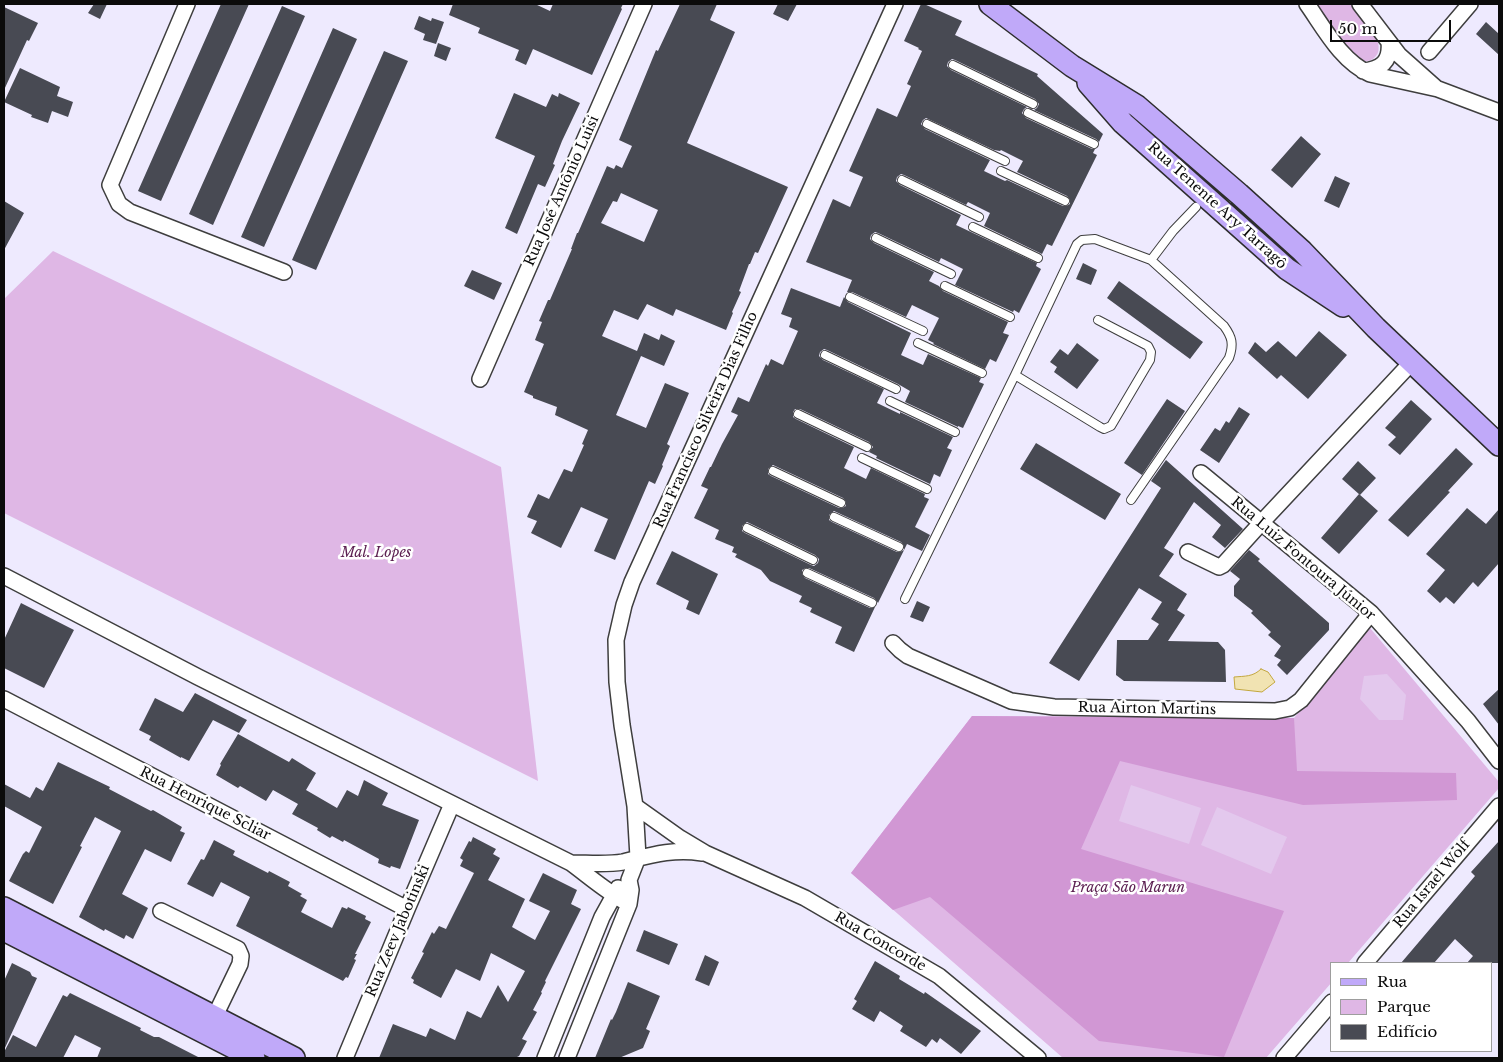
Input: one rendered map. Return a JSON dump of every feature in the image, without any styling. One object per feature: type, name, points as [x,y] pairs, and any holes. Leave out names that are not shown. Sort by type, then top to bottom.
[{"type":"main road","name":"Rua Tenente Ary Tarragô","points":[[990,4],[1072,66],[1137,106],[1158,124],[1302,251],[1376,328],[1499,445]]},
{"type":"main road","points":[[4,908],[294,1058]]},
{"type":"main road","points":[[4,930],[254,1058]]},
{"type":"street","points":[[187,4],[110,185],[119,204],[130,212],[284,272]]},
{"type":"street","name":"Rua José Antônio Luisi","points":[[480,379],[644,4]]},
{"type":"street","name":"Rua Francisco Silveira Dias Filho","points":[[638,857],[635,806],[622,725],[617,674],[616,640],[624,605],[632,582],[895,4]]},
{"type":"street","points":[[1306,4],[1349,61],[1363,71],[1438,89],[1499,112]]},
{"type":"street","points":[[1360,4],[1399,56],[1438,89]]},
{"type":"street","points":[[1429,52],[1470,4]]},
{"type":"street","points":[[1363,71],[1374,69],[1384,63],[1389,52],[1389,42]]},
{"type":"street","points":[[1188,552],[1217,566],[1221,566],[1412,362]]},
{"type":"street","name":"Rua Luiz Fontoura Júnior","points":[[1201,474],[1370,613],[1468,721],[1499,760]]},
{"type":"street","points":[[4,576],[189,673],[571,863],[613,895],[629,904]]},
{"type":"street","name":"Rua Airton Martins","points":[[893,643],[908,656],[1011,701],[1054,707],[1275,711],[1290,708],[1301,700],[1370,613]]},
{"type":"street","name":"Rua Henrique Scliar","points":[[4,699],[407,909]]},
{"type":"street","name":"Rua Zeev Jabotinski","points":[[345,1058],[452,804]]},
{"type":"street","name":"Rua Concorde","points":[[635,806],[705,853],[805,898],[939,976],[1038,1058]]},
{"type":"street","name":"Rua Israel Wolf","points":[[1366,962],[1499,806]]},
{"type":"street","name":"Rua Concorde","points":[[571,863],[621,862],[638,857],[676,851],[705,853]]},
{"type":"street","points":[[568,1058],[629,904],[632,890],[629,880],[638,857]]},
{"type":"street","points":[[545,1058],[598,926],[613,895],[620,885],[629,880]]},
{"type":"street","points":[[161,910],[238,949],[242,956],[214,1018]]},
{"type":"street","points":[[1284,1058],[1330,1004]]},
{"type":"lane","points":[[953,65],[1033,104]]},
{"type":"lane","points":[[1028,113],[1094,144]]},
{"type":"lane","points":[[927,124],[1005,162]]},
{"type":"lane","points":[[1001,171],[1065,201]]},
{"type":"lane","points":[[902,180],[978,217]]},
{"type":"lane","points":[[1151,260],[1196,207]]},
{"type":"lane","points":[[973,227],[1038,258]]},
{"type":"lane","points":[[876,238],[951,274]]},
{"type":"lane","points":[[905,599],[1016,375],[1073,251],[1082,240],[1095,239],[1151,260],[1224,326],[1232,340],[1229,358],[1131,500]]},
{"type":"lane","points":[[945,286],[1010,317]]},
{"type":"lane","points":[[850,297],[923,331]]},
{"type":"lane","points":[[1016,375],[1100,427],[1111,426],[1150,360],[1151,352],[1148,346],[1098,320]]},
{"type":"lane","points":[[918,343],[982,374]]},
{"type":"lane","points":[[825,355],[896,389]]},
{"type":"lane","points":[[890,401],[955,432]]},
{"type":"lane","points":[[798,414],[868,447]]},
{"type":"lane","points":[[862,458],[927,489]]},
{"type":"lane","points":[[773,471],[840,503]]},
{"type":"lane","points":[[834,517],[899,548]]},
{"type":"lane","points":[[748,528],[813,560]]},
{"type":"lane","points":[[807,573],[872,603]]},
{"type":"green space","points":[[1315,4],[1354,4],[1377,39],[1378,53],[1373,59],[1363,61],[1354,58]]},
{"type":"green space","name":"Mal. Lopes","points":[[53,251],[501,467],[538,781],[4,513],[4,299]]},
{"type":"green space","name":"Praça São Marun","points":[[1370,628],[1499,782],[1499,788],[1349,962],[1330,962],[1330,984],[1266,1058],[1063,1058],[851,873],[972,716],[1294,718]]},
{"type":"green space","points":[[972,716],[1294,718],[1297,771],[1456,773],[1457,800],[1303,805],[1120,761],[1081,849],[1284,911],[1224,1057],[1099,1041],[930,897],[893,910],[851,873]]},
{"type":"shaded area","points":[[1261,669],[1268,672],[1275,682],[1262,692],[1235,689],[1234,677],[1252,675]]},
{"type":"shaded area","points":[[1387,674],[1406,695],[1403,720],[1379,720],[1360,699],[1364,676]]},
{"type":"shaded area","points":[[1131,785],[1201,808],[1189,844],[1119,821]]},
{"type":"shaded area","points":[[1217,807],[1287,837],[1271,874],[1201,845]]},
{"type":"building","points":[[94,4],[107,4],[100,19],[88,13]]},
{"type":"building","points":[[221,4],[249,4],[161,201],[138,191]]},
{"type":"building","points":[[453,4],[535,4],[550,11],[553,4],[623,4],[592,75],[533,49],[526,65],[515,60],[519,50],[478,33],[480,28],[449,15]]},
{"type":"building","points":[[680,4],[717,4],[710,20],[735,32],[687,143],[788,187],[758,253],[755,252],[749,264],[739,291],[741,292],[726,330],[676,309],[673,316],[647,304],[638,320],[614,310],[602,336],[637,351],[644,333],[659,340],[661,334],[675,341],[664,366],[641,356],[616,415],[646,428],[665,383],[689,393],[667,444],[670,446],[663,466],[655,484],[649,481],[615,560],[594,551],[608,519],[581,507],[561,548],[531,533],[537,521],[527,517],[538,494],[549,499],[564,469],[572,472],[584,445],[582,444],[588,430],[555,415],[557,407],[533,398],[533,396],[524,392],[544,344],[535,340],[542,322],[539,321],[548,300],[550,300],[607,166],[614,169],[616,165],[622,168],[632,146],[619,140],[656,50],[658,51]],"holes":[[[621,193],[658,210],[644,242],[601,223],[613,201],[617,202]]]},
{"type":"building","points":[[778,4],[797,4],[788,21],[773,14]]},
{"type":"building","points":[[921,4],[962,21],[955,35],[1038,74],[1037,76],[1103,134],[1099,142],[1034,110],[1039,104],[1035,99],[955,60],[952,59],[948,62],[947,66],[951,70],[1027,107],[1022,113],[1026,118],[1095,149],[1093,153],[1097,155],[1052,246],[1047,244],[1042,254],[984,226],[990,213],[968,202],[966,205],[904,175],[901,174],[897,177],[896,181],[900,185],[961,215],[956,225],[1037,263],[1036,266],[1041,269],[1019,313],[1014,310],[1013,312],[955,285],[963,269],[941,258],[939,262],[878,233],[875,232],[871,235],[870,239],[874,243],[934,272],[929,281],[939,286],[943,291],[1008,322],[1003,333],[1009,335],[996,362],[990,359],[985,369],[928,340],[939,318],[912,305],[906,317],[852,292],[847,292],[852,280],[806,262],[833,199],[850,207],[863,177],[849,171],[877,108],[897,117],[911,86],[907,84],[922,51],[904,41]],"holes":[[[926,118],[994,150],[1001,150],[1023,161],[1017,172],[1067,196],[1070,204],[1063,206],[984,171],[990,160],[925,129],[921,124]]]},
{"type":"building","points":[[282,6],[305,16],[213,225],[189,214]]},
{"type":"building","points":[[4,7],[38,23],[29,41],[27,40],[4,90]]},
{"type":"building","points":[[419,16],[431,21],[432,18],[444,22],[436,44],[423,40],[425,34],[414,29]]},
{"type":"building","points":[[1486,22],[1499,34],[1499,55],[1476,34]]},
{"type":"building","points":[[333,28],[357,39],[264,247],[241,237]]},
{"type":"building","points":[[438,43],[451,48],[446,61],[434,56]]},
{"type":"building","points":[[384,51],[408,61],[316,270],[292,260]]},
{"type":"building","points":[[20,68],[60,87],[57,96],[73,102],[68,117],[52,111],[48,123],[31,117],[32,115],[4,102]]},
{"type":"building","points":[[514,93],[546,107],[552,94],[558,97],[559,93],[580,103],[562,141],[553,164],[555,165],[545,187],[538,184],[517,234],[505,228],[535,156],[495,138]]},
{"type":"building","points":[[1301,136],[1321,154],[1292,188],[1271,170]]},
{"type":"building","points":[[1335,176],[1350,183],[1339,208],[1324,201]]},
{"type":"building","points":[[4,201],[24,213],[4,250]]},
{"type":"building","points":[[1083,263],[1097,270],[1091,285],[1076,279]]},
{"type":"building","points":[[472,270],[502,283],[494,300],[464,286]]},
{"type":"building","points":[[1119,281],[1203,342],[1190,359],[1107,298]]},
{"type":"building","points":[[791,288],[840,307],[844,297],[848,302],[911,333],[901,355],[923,365],[928,354],[981,378],[979,382],[984,384],[963,428],[905,402],[910,391],[898,384],[827,350],[824,349],[820,352],[819,356],[823,360],[884,389],[877,403],[953,437],[947,448],[952,450],[940,477],[934,474],[930,484],[876,458],[877,456],[869,452],[873,447],[869,442],[800,409],[795,409],[793,412],[793,417],[796,419],[854,447],[844,468],[866,479],[871,468],[925,494],[924,497],[929,499],[915,527],[930,535],[922,551],[907,544],[878,603],[874,598],[809,568],[802,570],[805,578],[870,608],[875,607],[854,652],[835,643],[842,627],[810,612],[812,608],[799,602],[802,596],[770,581],[761,570],[735,557],[737,554],[732,552],[734,547],[715,539],[719,530],[694,518],[708,489],[701,486],[738,415],[731,412],[738,397],[749,402],[766,364],[768,366],[771,359],[783,365],[798,331],[789,327],[792,318],[781,314]],"holes":[[[773,465],[843,498],[846,506],[839,508],[771,476],[768,474],[768,469]],[[834,511],[901,542],[904,550],[897,552],[832,522],[829,520],[829,515]],[[747,522],[815,555],[819,559],[818,563],[814,566],[811,565],[745,533],[742,531],[742,526]]]},
{"type":"building","points":[[1319,331],[1347,355],[1308,399],[1281,375],[1277,379],[1248,353],[1255,342],[1266,352],[1278,341],[1296,357]]},
{"type":"building","points":[[1077,343],[1099,360],[1077,389],[1054,372],[1057,367],[1050,362],[1060,349],[1068,355]]},
{"type":"building","points":[[1167,399],[1185,411],[1142,475],[1124,463]]},
{"type":"building","points":[[1411,400],[1432,419],[1400,455],[1388,445],[1396,437],[1385,428]]},
{"type":"building","points":[[1239,407],[1250,414],[1219,463],[1200,450],[1215,428],[1220,431],[1226,421],[1229,423]]},
{"type":"building","points":[[1036,443],[1121,494],[1105,520],[1020,469]]},
{"type":"building","points":[[1456,448],[1473,464],[1408,537],[1388,520]]},
{"type":"building","points":[[1166,460],[1243,529],[1225,548],[1212,537],[1221,525],[1194,502],[1164,548],[1174,554],[1159,576],[1187,594],[1177,610],[1185,615],[1168,641],[1218,642],[1225,650],[1226,682],[1124,681],[1116,675],[1117,640],[1148,640],[1159,624],[1151,619],[1162,602],[1139,588],[1079,681],[1049,663],[1161,488],[1151,481]]},
{"type":"building","points":[[1358,461],[1376,478],[1360,495],[1342,479]]},
{"type":"building","points":[[1359,494],[1378,511],[1339,554],[1321,538]]},
{"type":"building","points":[[1467,508],[1486,524],[1499,509],[1499,563],[1478,587],[1473,582],[1454,604],[1446,597],[1440,603],[1427,591],[1445,570],[1426,554]]},
{"type":"building","points":[[1249,550],[1260,559],[1258,561],[1329,623],[1329,630],[1287,675],[1277,665],[1281,660],[1274,656],[1281,646],[1268,635],[1271,632],[1251,613],[1253,611],[1234,596],[1234,586],[1240,579],[1230,571]]},
{"type":"building","points":[[672,551],[718,574],[699,615],[686,609],[689,601],[656,584]]},
{"type":"building","points":[[917,601],[930,607],[923,622],[910,617]]},
{"type":"building","points":[[21,603],[74,630],[44,688],[4,668],[4,640]]},
{"type":"building","points":[[1499,689],[1499,725],[1483,704]]},
{"type":"building","points":[[195,693],[247,720],[239,733],[213,720],[189,761],[149,740],[151,736],[139,730],[155,698],[183,712]]},
{"type":"building","points":[[238,734],[289,762],[292,758],[316,773],[306,790],[337,808],[347,790],[358,796],[364,780],[388,793],[382,805],[419,820],[400,869],[391,866],[390,868],[378,863],[379,859],[344,840],[343,842],[332,836],[330,838],[317,830],[318,828],[292,814],[298,804],[273,790],[266,801],[216,775],[220,764]]},
{"type":"building","points":[[58,762],[110,787],[109,789],[151,811],[153,810],[182,827],[180,831],[185,833],[171,862],[145,849],[122,894],[148,908],[133,939],[126,935],[124,939],[105,929],[104,931],[79,917],[121,831],[95,817],[53,904],[9,881],[23,854],[26,851],[29,853],[42,827],[4,806],[4,784],[30,798],[36,787],[43,791]]},
{"type":"building","points":[[473,837],[496,849],[493,854],[500,858],[488,880],[525,899],[512,927],[535,940],[550,911],[529,901],[543,873],[577,890],[571,904],[581,909],[545,981],[542,993],[533,1010],[537,1012],[522,1039],[527,1041],[519,1056],[515,1058],[379,1058],[393,1024],[426,1037],[430,1028],[455,1040],[467,1011],[481,1018],[498,985],[508,1002],[525,971],[491,953],[480,981],[456,969],[441,998],[413,983],[414,980],[411,978],[432,932],[434,934],[439,926],[446,929],[474,873],[460,866],[463,860],[460,858]]},
{"type":"building","points":[[214,840],[235,851],[233,855],[290,882],[288,886],[302,894],[300,896],[307,900],[301,912],[332,928],[342,907],[347,909],[348,907],[366,916],[365,919],[371,922],[355,954],[357,954],[354,959],[356,960],[348,978],[346,977],[343,981],[236,926],[250,897],[221,882],[213,897],[187,884],[201,859],[204,860]]},
{"type":"building","points":[[1499,841],[1499,963],[1468,962],[1473,956],[1455,939],[1435,962],[1402,962],[1475,876],[1471,872]]},
{"type":"building","points":[[644,930],[678,944],[669,965],[636,951]]},
{"type":"building","points":[[705,955],[719,962],[709,986],[695,980]]},
{"type":"building","points":[[875,961],[900,976],[899,979],[924,994],[925,992],[981,1031],[961,1054],[940,1038],[937,1043],[932,1039],[926,1047],[900,1031],[903,1026],[880,1011],[874,1022],[852,1009],[857,1001],[854,999]]},
{"type":"building","points":[[12,963],[30,972],[32,976],[37,978],[4,1050],[4,981]]},
{"type":"building","points":[[628,982],[660,996],[646,1029],[650,1031],[643,1048],[619,1058],[595,1058],[611,1019],[616,1012]]},
{"type":"building","points":[[70,993],[141,1028],[140,1030],[154,1037],[159,1037],[200,1058],[97,1058],[101,1048],[75,1035],[63,1058],[4,1058],[4,1052],[13,1035],[36,1047],[63,995],[67,997]]}]
